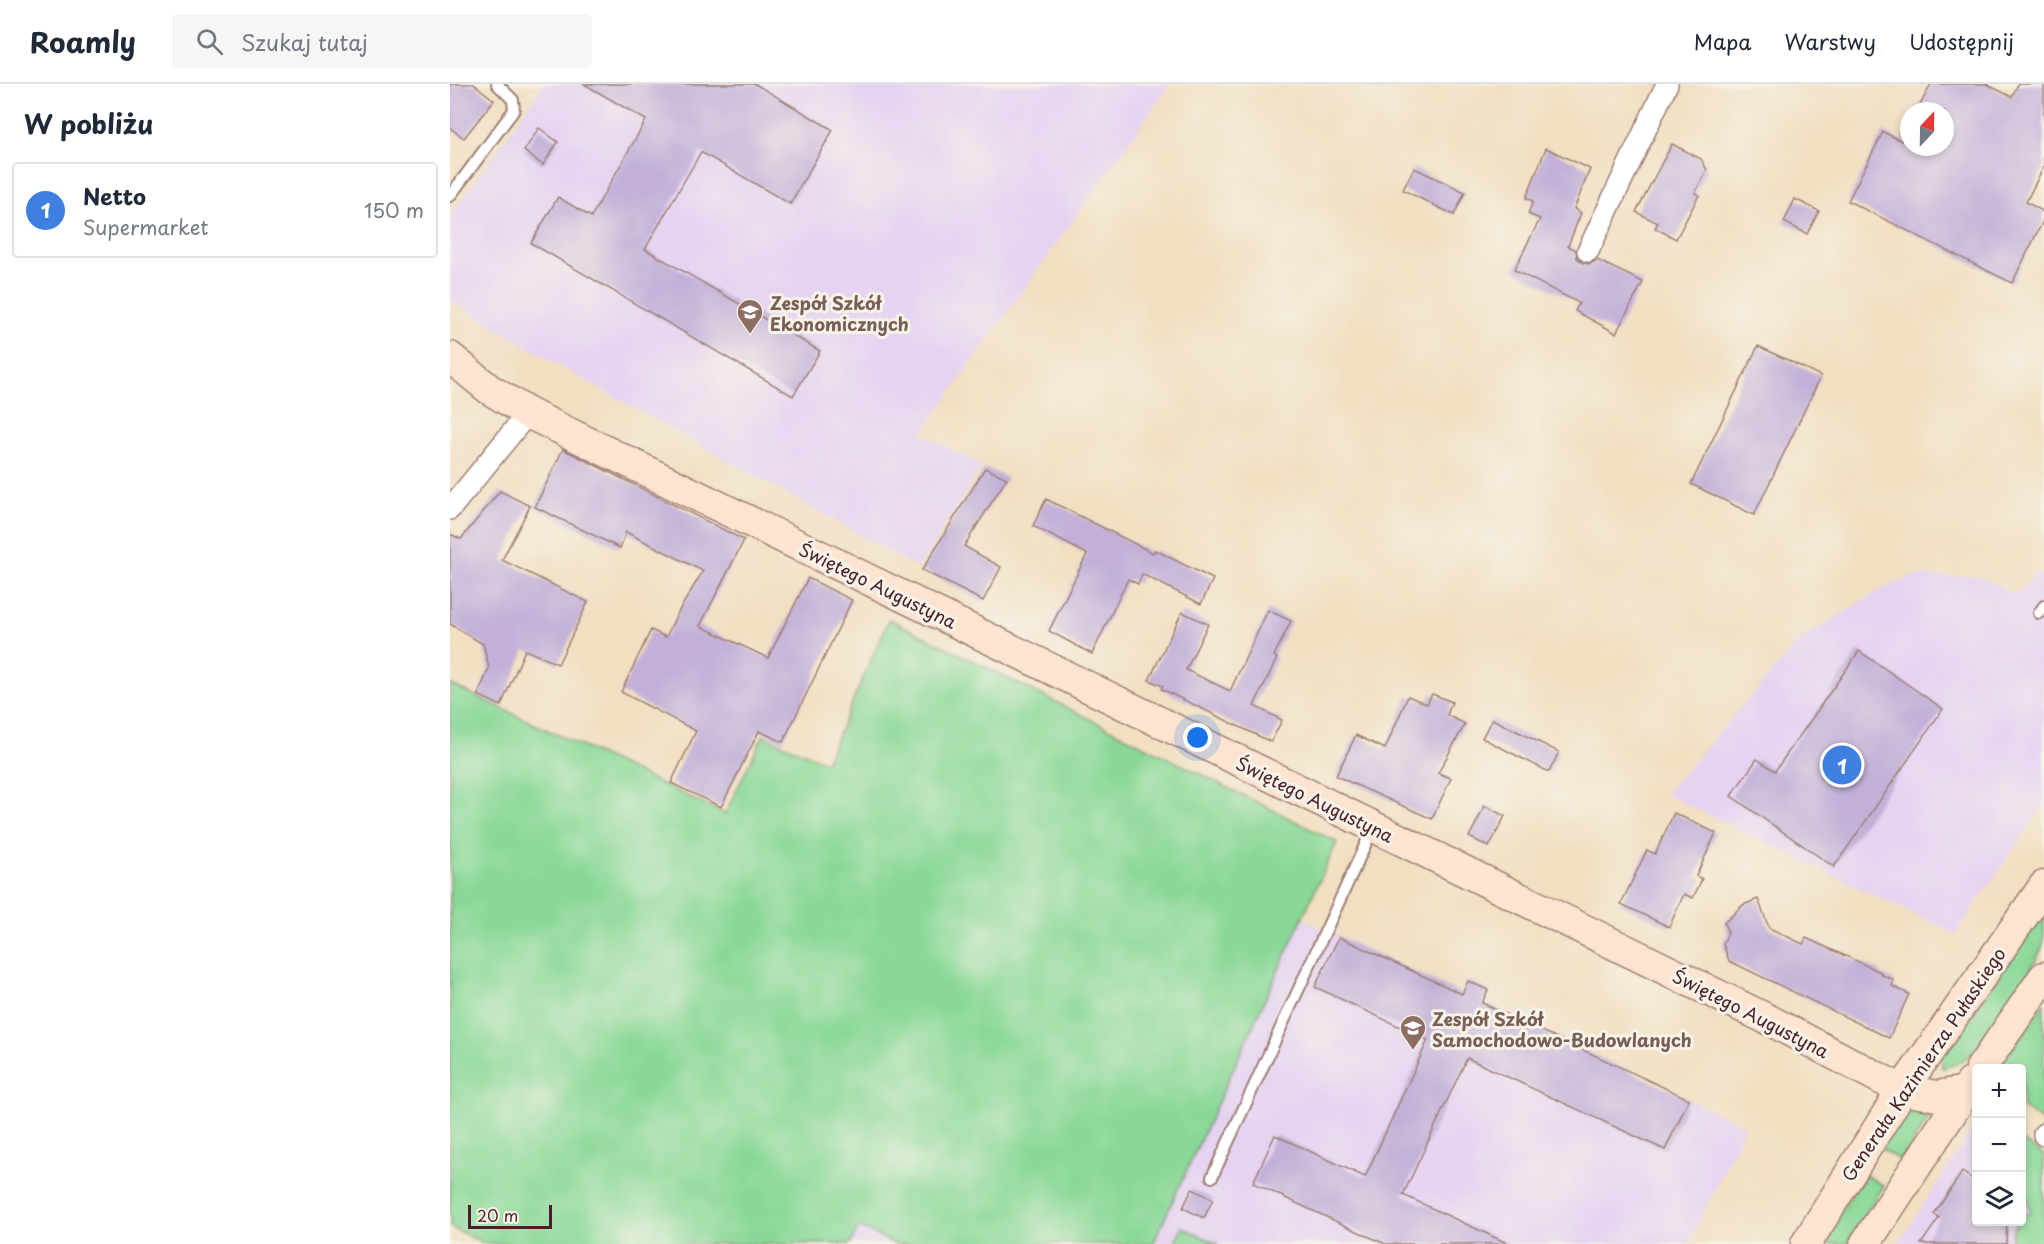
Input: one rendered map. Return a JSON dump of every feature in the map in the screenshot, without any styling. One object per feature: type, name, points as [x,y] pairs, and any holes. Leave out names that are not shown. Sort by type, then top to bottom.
[{"type":"street","points":[[1588,250],[1667,84]]},
{"type":"street","name":"Świętego Augustyna","points":[[450,357],[489,388],[528,413],[1771,1021],[1902,1090],[1937,1096],[1972,1079]]},
{"type":"street","points":[[450,509],[528,413]]},
{"type":"street","name":"Generała Kazimierza Pułaskiego","points":[[1806,1244],[1902,1090],[2044,886]]},
{"type":"street","points":[[1984,1064],[2044,977]]},
{"type":"street","points":[[1864,1244],[1972,1081]]},
{"type":"lane","points":[[450,196],[513,110],[513,100],[497,84]]},
{"type":"lane","points":[[1212,1177],[1373,828]]},
{"type":"shaded area","name":"Zespół Szkół Ekonomicznych","points":[[544,84],[1170,84],[921,434],[982,466],[918,568],[565,369],[450,300],[450,217]]},
{"type":"shaded area","points":[[2035,573],[2044,578],[2044,805],[1955,934],[1665,794],[1800,640],[1878,591],[1914,576],[1979,576],[2012,593],[2021,592]]},
{"type":"shaded area","name":"Zespół Szkół Samochodowo-Budowlanych","points":[[1302,919],[1461,994],[1468,981],[1488,990],[1482,1003],[1745,1126],[1688,1244],[1153,1244]]},
{"type":"shaded area","points":[[1972,1130],[1972,1226],[2026,1226],[2026,1144],[2044,1155],[2044,1244],[1898,1244]]},
{"type":"shaded area","points":[[859,1227],[895,1244],[850,1244]]},
{"type":"green space","points":[[889,619],[1337,842],[1153,1244],[895,1244],[859,1227],[850,1244],[486,1244],[450,1227],[450,684],[725,814],[763,736],[826,762]]},
{"type":"green space","points":[[2044,913],[2044,941],[2033,966],[2010,1001],[1967,1057],[1949,1067],[1942,1068],[1942,1057]]},
{"type":"green space","points":[[2044,1003],[2044,1122],[2026,1110],[2026,1064],[2002,1064]]},
{"type":"green space","points":[[1908,1105],[1916,1105],[1931,1115],[1901,1161],[1880,1148]]},
{"type":"green space","points":[[2026,1144],[2044,1155],[2044,1244],[2011,1244],[2013,1229],[2015,1226],[2026,1226],[2026,1214],[2030,1213],[2026,1192]]},
{"type":"green space","points":[[1864,1174],[1884,1186],[1846,1244],[1822,1244]]},
{"type":"green space","points":[[1182,1227],[1218,1244],[1174,1244]]},
{"type":"building","points":[[450,84],[474,84],[494,100],[464,138],[450,128]]},
{"type":"building","points":[[584,84],[755,84],[833,130],[790,204],[701,152],[645,249],[820,351],[793,396],[531,243],[558,197],[591,217],[646,120]]},
{"type":"building","points":[[1931,84],[1986,84],[2012,97],[2018,84],[2044,84],[2044,166],[2026,202],[2044,212],[2044,219],[2012,283],[1848,201],[1883,132],[1900,140],[1900,156],[1954,156],[1954,102],[1922,102]]},
{"type":"building","points":[[539,128],[558,142],[543,165],[524,151]]},
{"type":"building","points":[[1672,144],[1701,159],[1707,170],[1695,193],[1699,195],[1676,239],[1655,228],[1658,223],[1636,212]]},
{"type":"building","points":[[1546,148],[1590,169],[1574,209],[1581,213],[1568,246],[1576,250],[1577,258],[1583,263],[1590,264],[1597,260],[1643,282],[1616,333],[1575,311],[1579,303],[1514,270],[1540,219],[1528,214],[1533,201],[1526,198]]},
{"type":"building","points":[[1414,168],[1465,192],[1454,215],[1403,190]]},
{"type":"building","points":[[1795,199],[1819,211],[1807,234],[1784,222]]},
{"type":"building","points":[[1758,346],[1821,376],[1754,515],[1691,484]]},
{"type":"building","points":[[563,449],[744,540],[700,626],[768,658],[808,578],[852,600],[783,742],[759,731],[721,807],[671,783],[696,731],[621,692],[651,630],[666,637],[703,571],[626,532],[620,548],[535,507]]},
{"type":"building","points":[[985,468],[1007,478],[964,546],[1001,567],[983,601],[922,570]]},
{"type":"building","points":[[500,491],[530,506],[502,560],[588,602],[558,664],[525,650],[501,706],[478,695],[489,668],[483,644],[450,624],[450,534],[461,539]]},
{"type":"building","points":[[1046,499],[1153,553],[1155,550],[1213,579],[1201,604],[1142,574],[1138,584],[1128,579],[1092,654],[1049,631],[1087,554],[1033,526]]},
{"type":"building","points":[[1268,610],[1291,621],[1274,656],[1277,658],[1254,706],[1282,720],[1271,742],[1161,689],[1163,686],[1149,680],[1182,612],[1208,624],[1186,670],[1230,691]]},
{"type":"building","points":[[1859,651],[1943,709],[1834,867],[1731,796],[1757,759],[1775,771]]},
{"type":"building","points":[[1432,694],[1452,702],[1447,715],[1465,724],[1438,773],[1451,778],[1432,819],[1336,776],[1356,735],[1385,749],[1408,696],[1427,704]]},
{"type":"building","points":[[1492,719],[1559,752],[1549,772],[1482,738]]},
{"type":"building","points":[[1485,806],[1505,816],[1489,847],[1469,837]]},
{"type":"building","points":[[1674,813],[1716,833],[1696,876],[1702,879],[1693,898],[1684,894],[1669,927],[1621,904],[1647,850],[1655,854]]},
{"type":"building","points":[[1758,899],[1769,928],[1803,944],[1806,938],[1881,972],[1880,974],[1894,980],[1892,986],[1909,994],[1889,1038],[1729,961],[1723,944],[1728,933],[1724,923],[1743,905]]},
{"type":"building","points":[[1339,937],[1462,994],[1468,981],[1488,990],[1482,1003],[1689,1099],[1665,1150],[1467,1058],[1403,1195],[1509,1244],[1385,1244],[1253,1183],[1275,1135],[1365,1177],[1428,1040],[1315,987]]},
{"type":"building","points":[[1962,1172],[1972,1179],[1972,1226],[2007,1226],[2006,1244],[1921,1244],[1939,1218],[1934,1214]]},
{"type":"building","points":[[1192,1189],[1213,1199],[1204,1218],[1183,1208]]},
{"type":"place","name":"Zespół Szkół Ekonomicznych","points":[[750,335]]},
{"type":"place","name":"Netto","points":[[1842,765]]},
{"type":"place","name":"Zespół Szkół Samochodowo-Budowlanych","points":[[1413,1051]]}]
